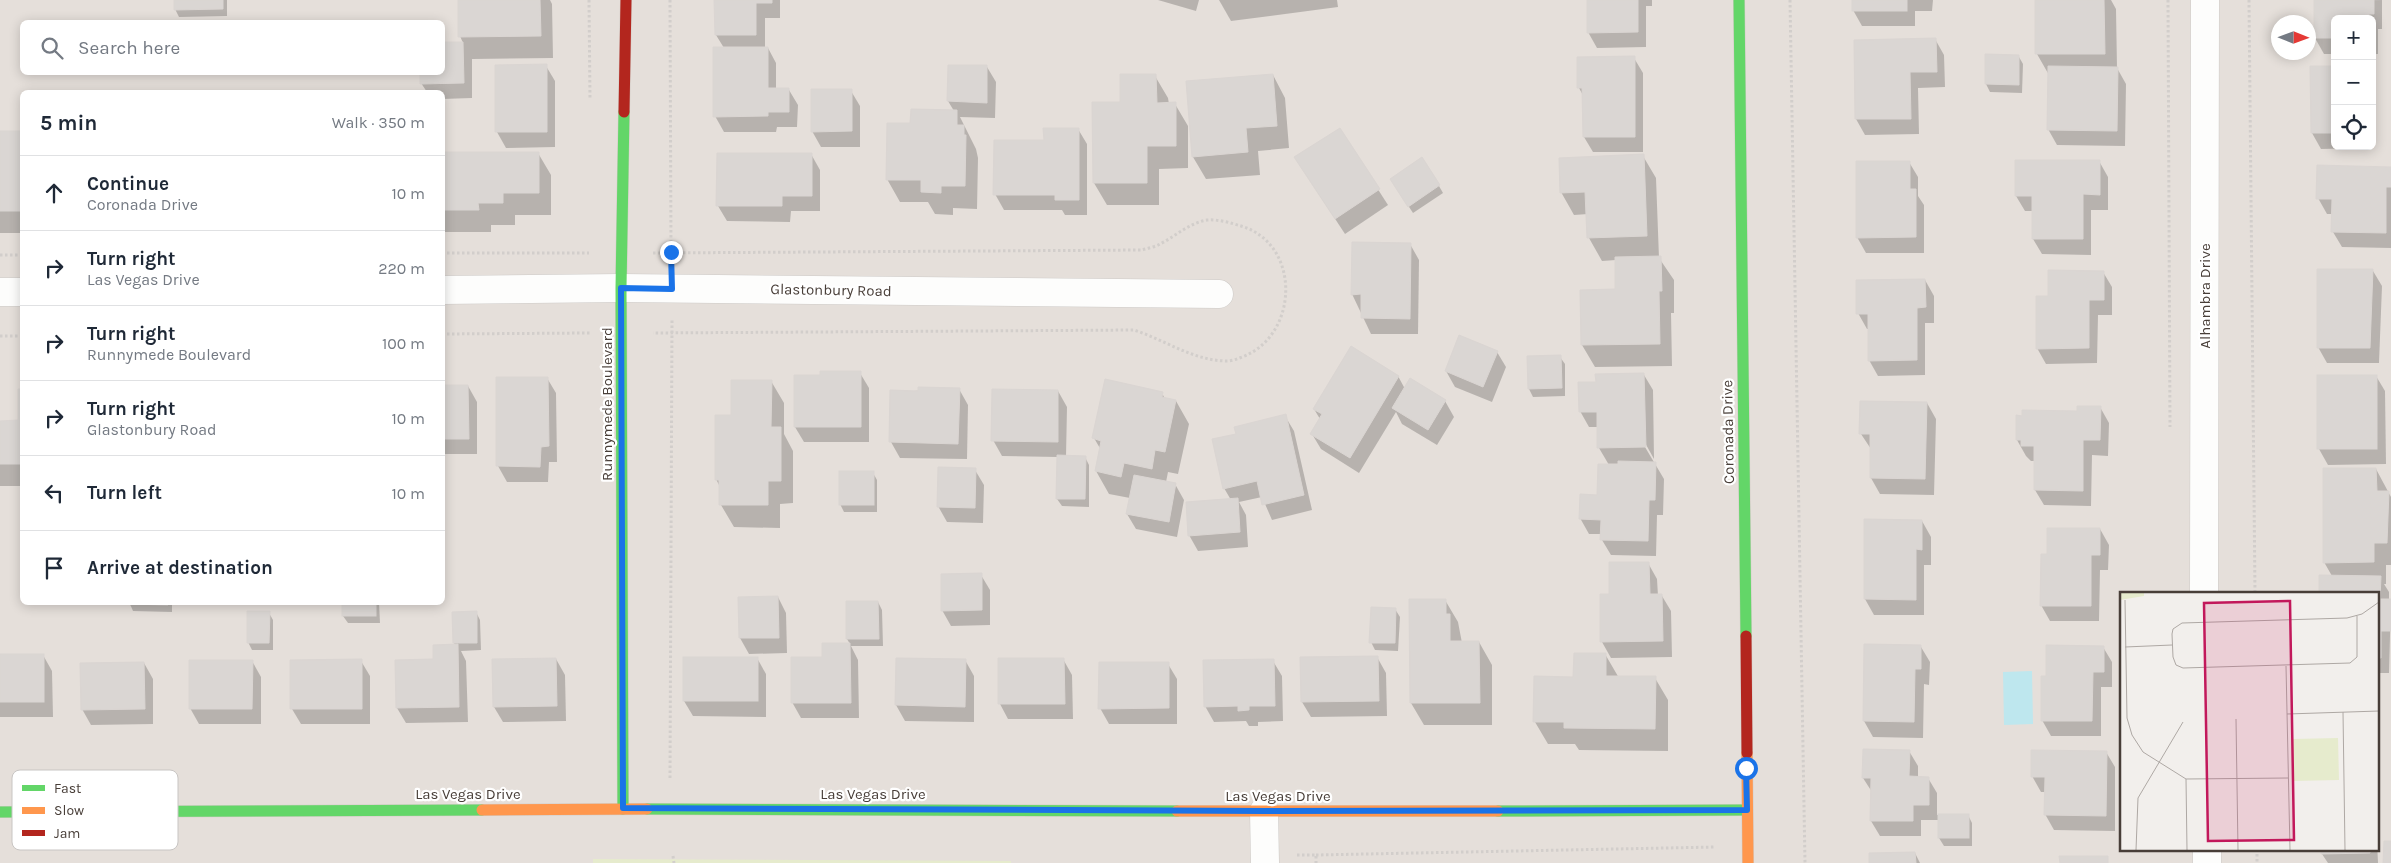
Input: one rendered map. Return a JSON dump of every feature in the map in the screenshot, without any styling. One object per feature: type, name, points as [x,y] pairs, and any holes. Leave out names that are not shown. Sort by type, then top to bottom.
[{"type":"street","name":"Runnymede Boulevard","points":[[623,808],[621,288],[626,0]]},
{"type":"street","name":"Coronada Drive","points":[[1739,0],[1748,863]]},
{"type":"street","name":"Alhambra Drive","points":[[2204,592],[2205,0]]},
{"type":"street","name":"Glastonbury Road","points":[[445,290],[621,288],[1219,294]]},
{"type":"street","points":[[0,292],[20,292]]},
{"type":"street","name":"Las Vegas Drive","points":[[178,811],[623,808],[1264,811],[1747,810]]},
{"type":"street","points":[[1264,811],[1265,863]]},
{"type":"street","points":[[2207,850],[2207,863]]},
{"type":"path","points":[[670,0],[672,289],[670,781]]},
{"type":"path","points":[[1790,0],[1804,863]]},
{"type":"path","points":[[2168,0],[2170,437]]},
{"type":"path","points":[[2249,0],[2255,592]]},
{"type":"path","points":[[0,255],[20,255]]},
{"type":"path","points":[[0,336],[20,336]]},
{"type":"path","points":[[1316,855],[1718,847]]},
{"type":"path","points":[[2257,850],[2257,863]]},
{"type":"path","points":[[673,856],[674,863]]},
{"type":"shaded area","points":[[0,0],[2391,0],[2391,863],[0,863]]},
{"type":"green space","points":[[593,859],[1011,861],[1011,863],[593,863]]},
{"type":"water","points":[[2032,671],[2033,724],[2004,725],[2003,672]]},
{"type":"building","points":[[174,0],[223,0],[223,9],[174,10]]},
{"type":"building","points":[[458,0],[540,0],[541,36],[458,37]]},
{"type":"building","points":[[714,0],[772,0],[772,3],[756,3],[756,35],[715,35]]},
{"type":"building","points":[[1587,0],[1638,0],[1638,32],[1587,33]]},
{"type":"building","points":[[1852,0],[1907,0],[1907,11],[1852,11]]},
{"type":"building","points":[[2035,0],[2104,0],[2105,54],[2035,54]]},
{"type":"building","points":[[2314,0],[2374,0],[2374,14],[2331,15],[2331,38],[2316,38],[2316,15],[2314,15]]},
{"type":"building","points":[[1936,38],[1937,72],[1910,72],[1911,119],[1855,119],[1854,40]]},
{"type":"building","points":[[445,42],[463,42],[464,83],[420,84],[420,75],[445,75]]},
{"type":"building","points":[[713,47],[768,47],[768,88],[789,88],[789,112],[768,112],[768,116],[713,117]]},
{"type":"building","points":[[1985,54],[2019,55],[2019,85],[1985,84]]},
{"type":"building","points":[[1635,56],[1635,137],[1583,137],[1582,88],[1577,88],[1577,57]]},
{"type":"building","points":[[547,64],[547,132],[495,132],[495,65]]},
{"type":"building","points":[[948,65],[987,65],[987,103],[947,101]]},
{"type":"building","points":[[2048,66],[2118,67],[2117,131],[2047,130]]},
{"type":"building","points":[[2310,66],[2331,66],[2331,133],[2311,133]]},
{"type":"building","points":[[1120,74],[1156,74],[1157,103],[1176,102],[1176,146],[1147,146],[1147,183],[1093,183],[1092,102],[1120,102]]},
{"type":"building","points":[[1273,74],[1277,126],[1246,128],[1248,152],[1192,157],[1186,81]]},
{"type":"building","points":[[811,89],[852,89],[852,131],[811,132]]},
{"type":"building","points":[[911,109],[957,110],[957,125],[964,125],[964,135],[966,135],[965,186],[941,186],[941,193],[921,192],[921,180],[886,180],[887,123],[910,123]]},
{"type":"building","points":[[1043,128],[1079,128],[1079,200],[1055,200],[1055,195],[993,195],[994,140],[1044,140]]},
{"type":"building","points":[[1340,128],[1380,189],[1335,219],[1294,157]]},
{"type":"building","points":[[0,131],[20,131],[20,211],[0,211]]},
{"type":"building","points":[[445,152],[539,152],[539,193],[503,193],[503,203],[478,203],[479,210],[445,210]]},
{"type":"building","points":[[717,153],[812,153],[812,196],[782,196],[782,206],[716,206]]},
{"type":"building","points":[[1644,154],[1647,236],[1587,238],[1585,192],[1560,193],[1559,158]]},
{"type":"building","points":[[1422,157],[1440,185],[1408,207],[1390,179]]},
{"type":"building","points":[[2015,160],[2100,160],[2100,195],[2083,194],[2083,239],[2032,239],[2032,196],[2015,196]]},
{"type":"building","points":[[1856,161],[1910,161],[1910,189],[1916,189],[1916,237],[1856,238]]},
{"type":"building","points":[[2317,165],[2391,167],[2391,187],[2386,187],[2386,233],[2331,232],[2332,199],[2316,199]]},
{"type":"building","points":[[1352,242],[1411,243],[1410,319],[1361,318],[1361,294],[1351,295]]},
{"type":"building","points":[[1661,256],[1662,291],[1659,291],[1660,344],[1581,345],[1580,290],[1615,289],[1615,257]]},
{"type":"building","points":[[2317,269],[2373,269],[2370,348],[2317,348]]},
{"type":"building","points":[[2048,270],[2104,271],[2104,300],[2089,300],[2089,348],[2036,349],[2036,296],[2048,296]]},
{"type":"building","points":[[1925,279],[1926,307],[1917,308],[1917,360],[1868,361],[1868,314],[1856,314],[1856,280]]},
{"type":"building","points":[[1459,335],[1498,351],[1483,387],[1445,371]]},
{"type":"building","points":[[1351,346],[1399,376],[1350,458],[1310,434],[1322,414],[1313,409]]},
{"type":"building","points":[[1561,355],[1562,388],[1528,389],[1527,356]]},
{"type":"building","points":[[820,371],[861,371],[861,427],[794,427],[794,375],[820,375]]},
{"type":"building","points":[[1644,373],[1646,447],[1597,448],[1597,412],[1579,412],[1578,382],[1596,382],[1595,374]]},
{"type":"building","points":[[2317,375],[2377,375],[2377,449],[2317,449]]},
{"type":"building","points":[[496,377],[548,377],[549,446],[541,447],[540,467],[496,466]]},
{"type":"building","points":[[1410,378],[1446,400],[1428,430],[1392,408]]},
{"type":"building","points":[[1105,379],[1163,392],[1162,397],[1176,400],[1165,452],[1155,450],[1152,469],[1124,463],[1121,477],[1095,471],[1101,441],[1092,438]]},
{"type":"building","points":[[731,380],[772,380],[771,427],[781,427],[781,481],[768,481],[768,505],[719,505],[719,480],[715,480],[715,415],[731,415]]},
{"type":"building","points":[[445,385],[468,385],[469,439],[445,439]]},
{"type":"building","points":[[918,387],[960,388],[958,444],[889,442],[890,390],[918,391]]},
{"type":"building","points":[[18,389],[20,389],[20,464],[0,464],[0,421],[18,420]]},
{"type":"building","points":[[992,389],[1058,390],[1058,442],[991,441]]},
{"type":"building","points":[[1860,401],[1927,402],[1925,479],[1870,478],[1870,434],[1859,434]]},
{"type":"building","points":[[2077,406],[2101,406],[2100,440],[2083,440],[2083,491],[2034,490],[2034,446],[2021,446],[2021,440],[2016,440],[2016,415],[2022,416],[2022,410],[2077,411]]},
{"type":"building","points":[[1286,414],[1304,495],[1262,505],[1257,481],[1223,489],[1212,439],[1236,434],[1234,427]]},
{"type":"building","points":[[1057,455],[1086,456],[1085,499],[1056,499]]},
{"type":"building","points":[[1618,461],[1656,462],[1655,500],[1649,500],[1648,541],[1600,540],[1601,520],[1579,519],[1580,494],[1597,495],[1598,464],[1618,464]]},
{"type":"building","points":[[938,467],[976,468],[975,508],[937,507]]},
{"type":"building","points":[[2323,468],[2376,468],[2377,491],[2389,491],[2387,543],[2374,543],[2374,562],[2323,563]]},
{"type":"building","points":[[839,471],[874,471],[874,505],[839,505]]},
{"type":"building","points":[[1134,475],[1176,483],[1169,522],[1126,514]]},
{"type":"building","points":[[1238,498],[1240,532],[1188,536],[1186,502]]},
{"type":"building","points":[[1864,519],[1922,520],[1922,550],[1916,549],[1916,600],[1864,599]]},
{"type":"building","points":[[2047,528],[2100,528],[2100,555],[2091,555],[2091,606],[2040,606],[2041,554],[2047,554]]},
{"type":"building","points":[[1609,562],[1649,562],[1650,594],[1662,594],[1663,641],[1600,642],[1600,594],[1609,594]]},
{"type":"building","points":[[982,573],[982,610],[941,611],[941,574]]},
{"type":"building","points":[[2319,575],[2381,576],[2380,599],[2391,599],[2391,631],[2381,631],[2381,658],[2378,658],[2378,592],[2319,592]]},
{"type":"building","points":[[778,596],[779,638],[739,638],[738,597]]},
{"type":"building","points":[[1409,599],[1446,599],[1446,614],[1450,614],[1450,641],[1479,641],[1480,703],[1410,703]]},
{"type":"building","points":[[846,601],[878,601],[879,639],[846,639]]},
{"type":"building","points":[[342,605],[376,605],[376,616],[342,616]]},
{"type":"building","points":[[1371,607],[1396,608],[1395,643],[1369,643]]},
{"type":"building","points":[[247,611],[270,611],[269,643],[247,643]]},
{"type":"building","points":[[477,611],[477,643],[453,643],[452,612]]},
{"type":"building","points":[[822,643],[850,643],[851,703],[791,703],[791,657],[822,657]]},
{"type":"building","points":[[458,644],[459,707],[396,708],[395,660],[433,659],[433,645]]},
{"type":"building","points":[[1864,644],[1921,645],[1921,669],[1915,669],[1914,722],[1863,721]]},
{"type":"building","points":[[2046,645],[2104,646],[2104,672],[2093,672],[2092,721],[2041,721],[2041,676],[2046,676]]},
{"type":"building","points":[[1574,653],[1606,653],[1606,676],[1656,676],[1655,729],[1564,728],[1564,722],[1533,722],[1534,676],[1573,677]]},
{"type":"building","points":[[0,654],[44,654],[44,702],[0,702]]},
{"type":"building","points":[[1378,656],[1379,701],[1301,702],[1300,657]]},
{"type":"building","points":[[683,657],[758,657],[758,701],[683,701]]},
{"type":"building","points":[[556,658],[557,706],[493,707],[492,659]]},
{"type":"building","points":[[896,658],[966,659],[965,707],[895,705]]},
{"type":"building","points":[[998,658],[1064,658],[1065,704],[998,704]]},
{"type":"building","points":[[362,659],[362,709],[290,709],[290,660]]},
{"type":"building","points":[[1274,659],[1275,706],[1249,706],[1249,710],[1238,711],[1238,706],[1204,707],[1203,660]]},
{"type":"building","points":[[189,660],[253,660],[252,709],[189,709]]},
{"type":"building","points":[[144,662],[145,709],[81,710],[80,663]]},
{"type":"building","points":[[1099,662],[1169,662],[1169,708],[1098,709]]},
{"type":"building","points":[[1863,749],[1910,750],[1909,776],[1929,777],[1929,805],[1913,805],[1913,821],[1870,821],[1871,778],[1862,778]]},
{"type":"building","points":[[2031,750],[2107,751],[2106,816],[2044,815],[2045,777],[2031,777]]},
{"type":"building","points":[[1938,814],[1969,814],[1969,838],[1938,838]]},
{"type":"building","points":[[2384,841],[2391,841],[2391,863],[2383,863]]},
{"type":"building","points":[[2321,850],[2370,850],[2370,853],[2321,854]]},
{"type":"building","points":[[1915,852],[1916,863],[1869,863],[1869,853]]},
{"type":"building","points":[[2059,856],[2108,856],[2108,863],[2060,863]]},
{"type":"traffic: fast","points":[[1739,0],[1746,636]]},
{"type":"traffic: fast","points":[[623,809],[621,288],[624,112]]},
{"type":"traffic: fast","points":[[647,809],[1177,811]]},
{"type":"traffic: fast","points":[[178,811],[482,810]]},
{"type":"traffic: fast","points":[[1498,811],[1747,810]]},
{"type":"traffic: fast","points":[[0,812],[12,812]]},
{"type":"traffic: slow","points":[[1747,753],[1748,863]]},
{"type":"traffic: slow","points":[[482,810],[647,809]]},
{"type":"traffic: slow","points":[[1177,811],[1498,811]]},
{"type":"traffic: jam","points":[[624,112],[626,0]]},
{"type":"traffic: jam","points":[[1746,636],[1747,753]]},
{"type":"route","points":[[671,252],[672,289],[621,288],[623,808],[1264,811],[1747,810],[1746,768]]}]
